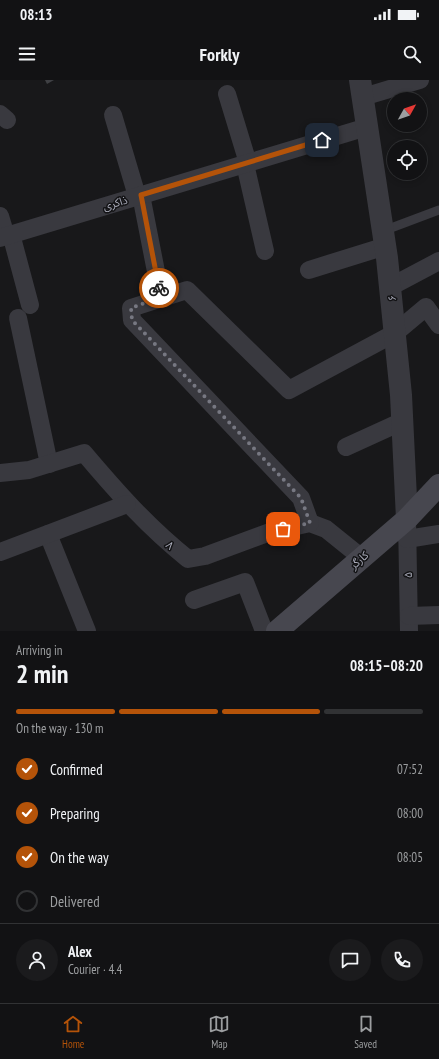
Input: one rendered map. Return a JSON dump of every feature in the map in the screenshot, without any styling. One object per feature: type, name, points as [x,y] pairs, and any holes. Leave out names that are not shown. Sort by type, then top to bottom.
[{"type":"main road","name":"کارگر","points":[[277,631],[362,558],[407,529],[439,486]]},
{"type":"street","points":[[361,89],[420,80]]},
{"type":"street","name":"۶","points":[[361,89],[385,238],[395,333],[403,421],[407,529]]},
{"type":"street","points":[[227,94],[246,163],[265,251]]},
{"type":"street","points":[[112,115],[139,195],[164,296]]},
{"type":"street","name":"ذاکری","points":[[6,236],[367,127]]},
{"type":"street","points":[[0,216],[24,312],[49,464]]},
{"type":"street","points":[[309,270],[385,238]]},
{"type":"street","points":[[390,287],[439,261]]},
{"type":"street","points":[[362,558],[326,529],[310,523],[301,498],[132,320],[131,308],[164,296],[187,290],[289,390],[395,333],[426,308],[439,325]]},
{"type":"street","points":[[346,447],[403,421]]},
{"type":"street","name":"۸","points":[[0,473],[29,470],[84,453],[127,504],[163,539],[188,559],[206,556],[270,532],[310,523]]},
{"type":"street","points":[[0,552],[127,504]]},
{"type":"street","points":[[407,529],[439,534]]},
{"type":"street","name":"۵","points":[[407,529],[409,624]]},
{"type":"street","points":[[48,534],[88,631]]},
{"type":"street","points":[[194,600],[245,582],[264,631]]},
{"type":"street","points":[[409,624],[439,615]]},
{"type":"lane","points":[[385,238],[439,210]]},
{"type":"building","points":[[45,80],[54,80],[47,84]]},
{"type":"way so far","points":[[159,288],[161,297],[131,308],[132,320],[301,498],[310,523],[283,529]]},
{"type":"route","points":[[159,288],[141,195],[322,140]]}]
